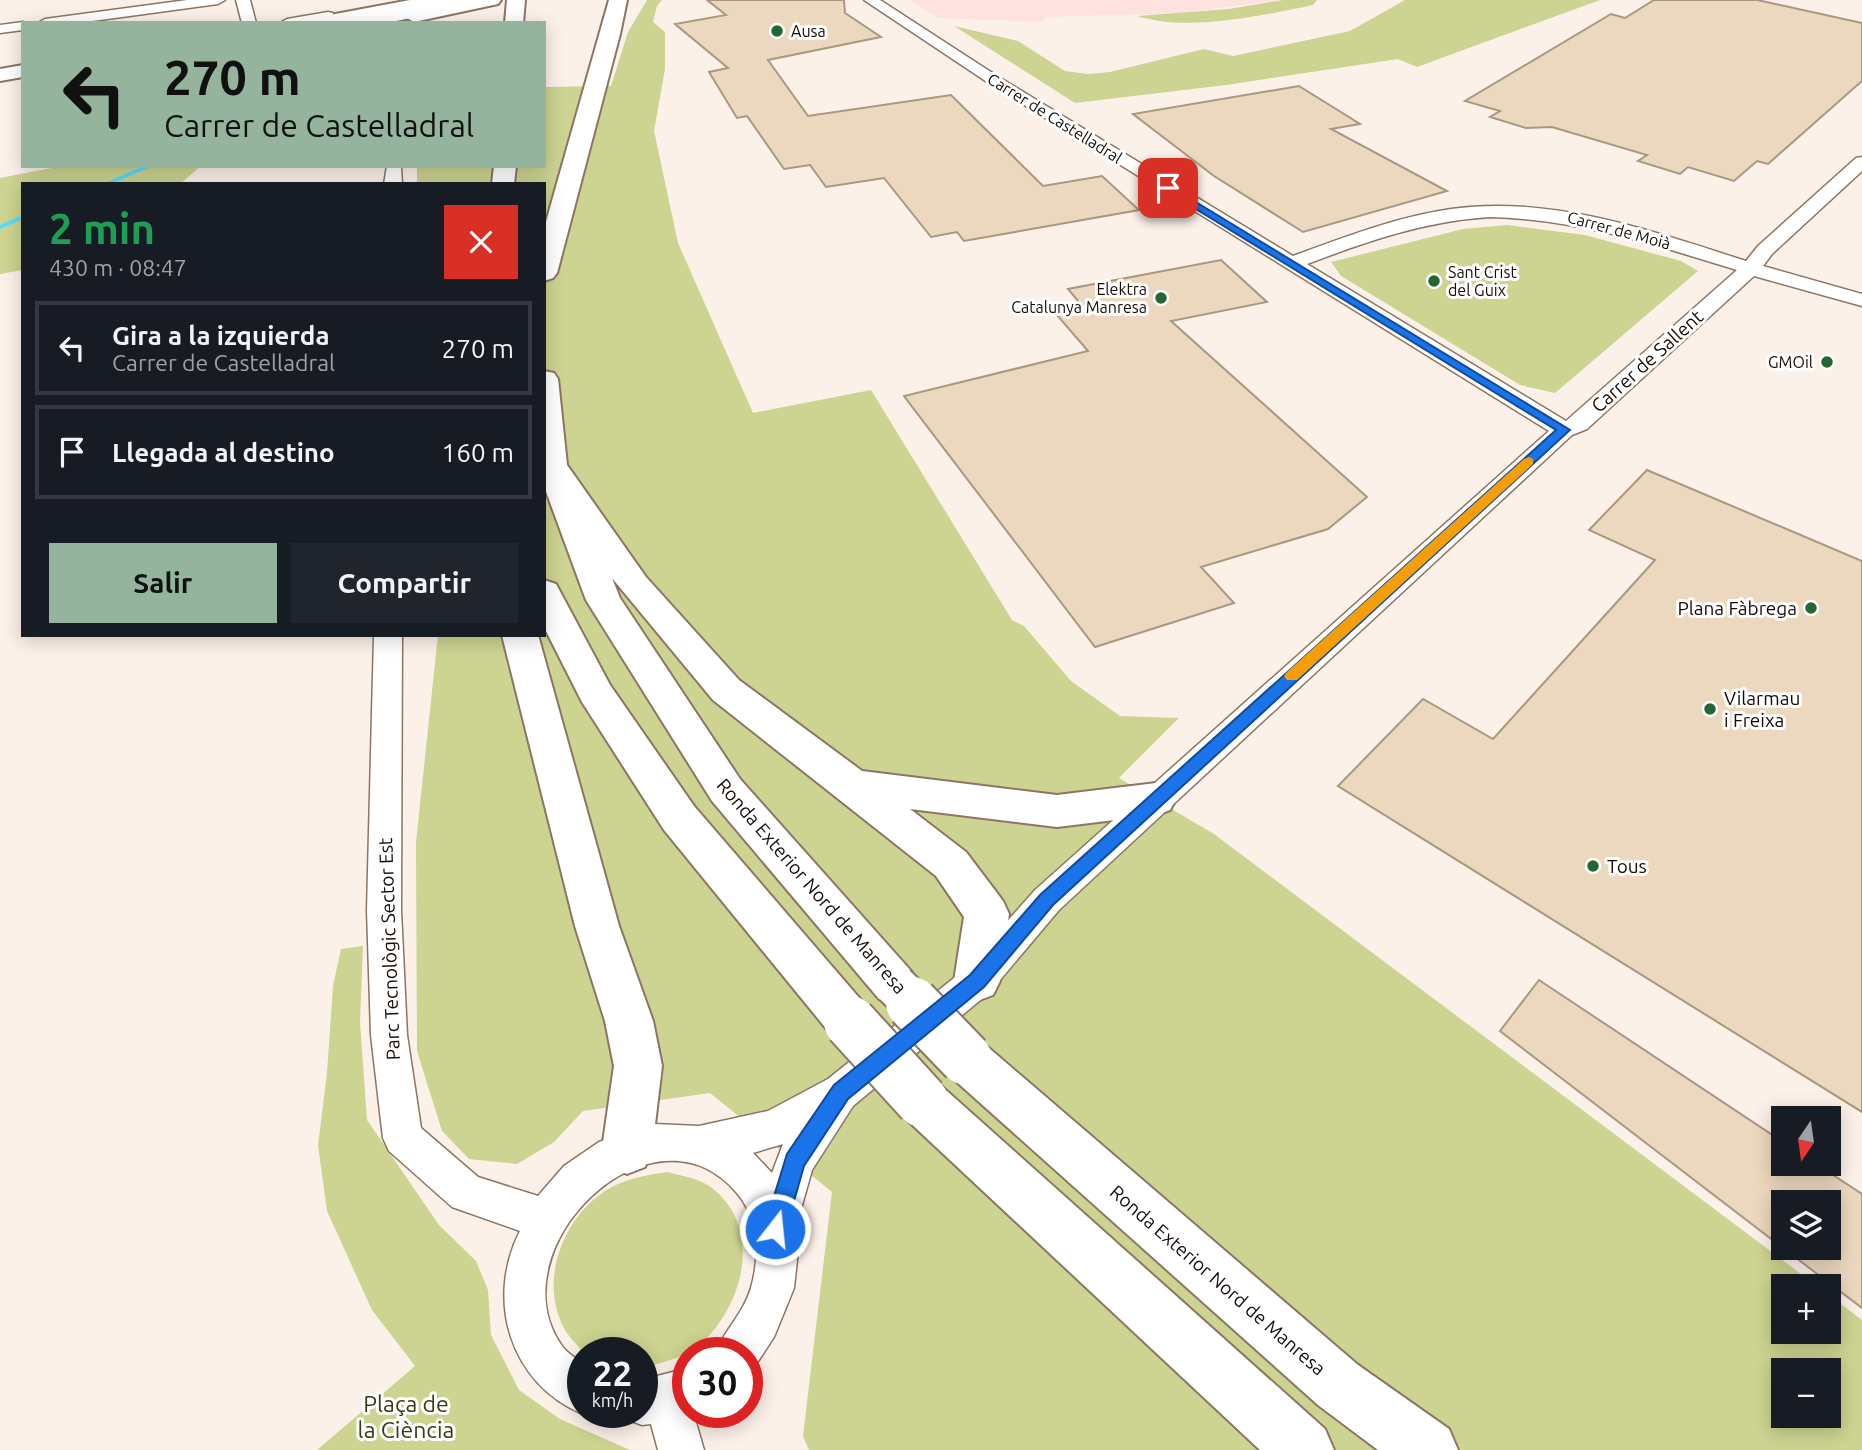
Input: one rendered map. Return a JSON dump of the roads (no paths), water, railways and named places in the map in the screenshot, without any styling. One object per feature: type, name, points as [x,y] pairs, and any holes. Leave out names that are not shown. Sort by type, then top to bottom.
[{"type":"main road","points":[[321,19],[428,1]]},
{"type":"main road","points":[[370,21],[483,1]]},
{"type":"main road","points":[[393,21],[483,1]]},
{"type":"main road","points":[[546,266],[611,34],[626,1]]},
{"type":"main road","points":[[0,75],[21,71]]},
{"type":"main road","points":[[0,86],[21,82]]},
{"type":"main road","name":"Ronda Exterior Nord de Manresa","points":[[546,400],[552,465],[603,600],[726,790],[895,985],[966,1059],[1338,1385],[1428,1450]]},
{"type":"main road","points":[[552,465],[634,585],[726,690],[951,864],[987,914],[977,981]]},
{"type":"main road","points":[[546,596],[595,692],[679,818],[850,1022],[922,1101],[1304,1450]]},
{"type":"main road","points":[[521,637],[597,926],[634,1043],[638,1066],[627,1149]]},
{"type":"main road","points":[[852,786],[1057,811],[1156,799]]},
{"type":"street","points":[[75,21],[122,18],[218,0]]},
{"type":"street","points":[[243,0],[248,21]]},
{"type":"street","name":"Carrer de Castelladral","points":[[871,0],[992,79],[1563,430]]},
{"type":"street","points":[[0,29],[21,26]]},
{"type":"street","name":"Carrer de Sallent","points":[[700,1145],[774,1129],[841,1092],[977,981],[1047,900],[1156,799],[1563,430],[1579,424],[1750,269],[1765,250],[1862,162]]},
{"type":"street","name":"Carrer de Moià","points":[[1291,263],[1377,232],[1453,214],[1557,214],[1604,223],[1750,269],[1862,300]]},
{"type":"street","name":"Parc Tecnològic Sector Est","points":[[388,637],[384,910],[389,1035],[403,1138],[466,1194],[545,1219]]},
{"type":"street","name":"Carrer de Sallent","points":[[775,1229],[795,1161],[841,1092]]},
{"type":"street","points":[[567,1382],[548,1364],[529,1326],[525,1283],[535,1239],[545,1219],[581,1176],[627,1149],[664,1142],[700,1145],[730,1159],[755,1182],[764,1195],[775,1229],[778,1251],[770,1296],[761,1319],[748,1337]]},
{"type":"street","points":[[666,1397],[681,1450]]},
{"type":"waterway","points":[[110,182],[145,168]]},
{"type":"waterway","points":[[0,227],[21,218]]},
{"type":"place","name":"Ausa","points":[[777,31]]},
{"type":"place","name":"Sant Crist del Guix","points":[[1434,281]]},
{"type":"place","name":"Elektra Catalunya Manresa","points":[[1161,298]]},
{"type":"place","name":"GMOil","points":[[1827,362]]},
{"type":"place","name":"Plana Fàbrega","points":[[1811,608]]},
{"type":"place","name":"Vilarmau i Freixa","points":[[1710,709]]},
{"type":"place","name":"Tous","points":[[1593,866]]},
{"type":"park label","name":"Plaça de la Ciència","points":[[406,1416]]}]
